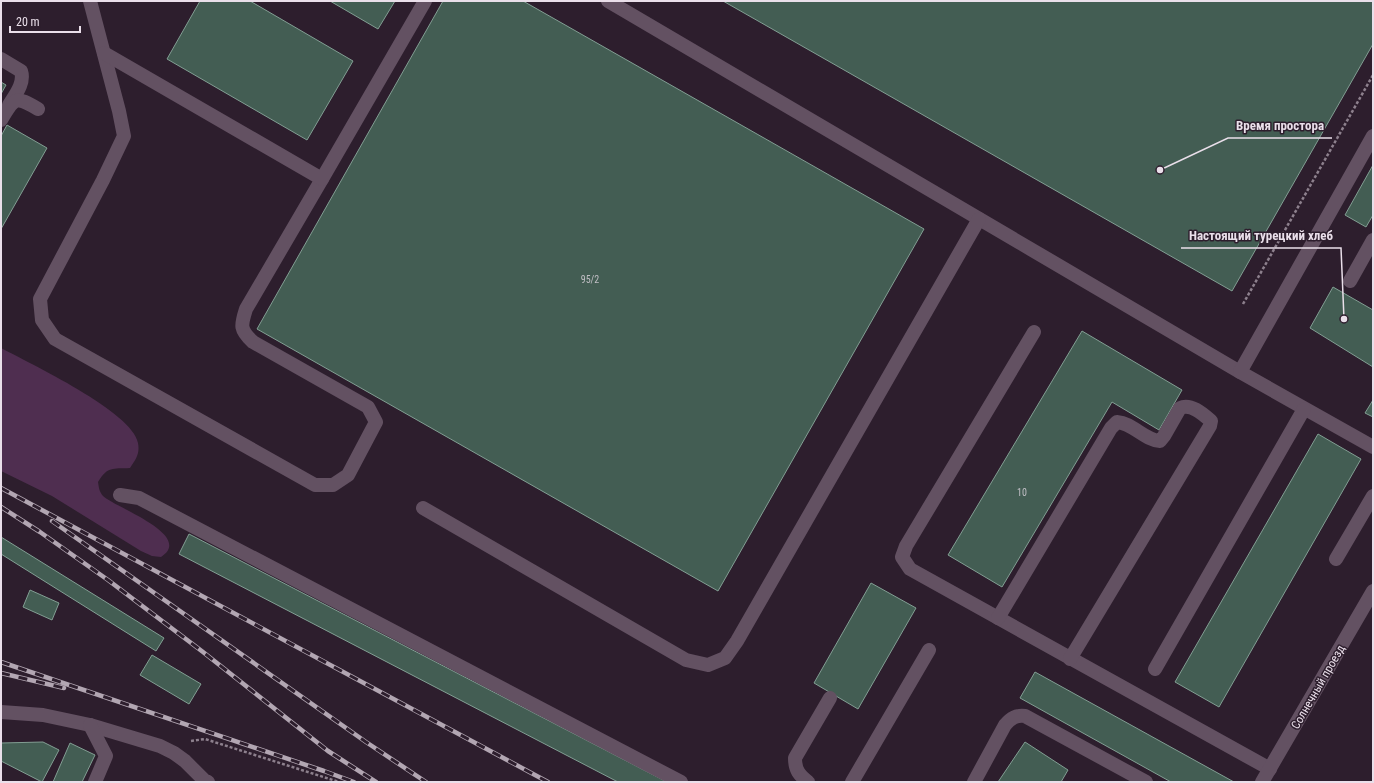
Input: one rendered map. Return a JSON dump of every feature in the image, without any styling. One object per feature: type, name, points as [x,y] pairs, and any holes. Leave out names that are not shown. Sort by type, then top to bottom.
[{"type":"lane","points":[[90,1],[119,110],[124,136],[103,180],[40,299],[42,320],[55,339],[315,484],[333,485],[348,475],[376,422],[368,407],[253,342],[245,334],[242,324],[246,309],[425,1]]},
{"type":"lane","points":[[608,1],[1240,372],[1373,447]]},
{"type":"lane","points":[[104,53],[322,179]]},
{"type":"lane","points":[[1,58],[21,71],[23,76],[22,82],[1,120]]},
{"type":"lane","points":[[9,106],[15,101],[21,100],[38,109]]},
{"type":"lane","points":[[1240,372],[1373,136]]},
{"type":"lane","points":[[422,508],[686,660],[708,666],[725,658],[741,634],[979,219]]},
{"type":"lane","points":[[1350,281],[1373,240]]},
{"type":"lane","points":[[1034,332],[906,546],[902,557],[910,569],[1270,769]]},
{"type":"lane","points":[[998,618],[1111,428],[1117,422],[1124,422],[1154,440],[1160,441],[1180,408],[1189,406],[1211,421],[1210,426],[1070,659]]},
{"type":"lane","points":[[1155,669],[1304,409]]},
{"type":"lane","points":[[120,495],[139,498],[681,782]]},
{"type":"lane","points":[[1336,559],[1373,496]]},
{"type":"lane","name":"Солнечный проезд","points":[[1262,782],[1373,591]]},
{"type":"lane","points":[[852,782],[929,650]]},
{"type":"lane","points":[[808,782],[799,775],[795,767],[795,758],[830,698]]},
{"type":"lane","points":[[1,712],[43,715],[90,725],[160,746],[185,761],[204,780],[208,782]]},
{"type":"lane","points":[[974,782],[1005,725],[1011,718],[1025,716],[1146,782]]},
{"type":"lane","points":[[90,725],[106,756],[95,782]]},
{"type":"path","points":[[1243,304],[1373,75]]},
{"type":"path","points":[[190,741],[206,739],[339,782]]},
{"type":"shaded area","points":[[1,348],[55,376],[100,403],[118,417],[132,431],[138,443],[138,453],[136,459],[130,468],[111,469],[105,473],[98,482],[99,488],[103,496],[110,501],[149,522],[160,531],[168,540],[169,549],[161,557],[152,556],[141,551],[52,496],[1,471]]},
{"type":"building","points":[[200,1],[250,1],[353,61],[307,140],[167,59]]},
{"type":"building","points":[[330,1],[395,1],[378,29]]},
{"type":"building","points":[[443,1],[523,1],[924,229],[718,591],[257,329]]},
{"type":"building","points":[[723,1],[1373,1],[1373,44],[1232,291]]},
{"type":"building","points":[[1,82],[6,85],[1,94]]},
{"type":"building","points":[[7,125],[47,148],[1,229],[1,136]]},
{"type":"building","points":[[1373,165],[1373,215],[1366,227],[1345,215]]},
{"type":"building","points":[[1333,287],[1373,310],[1373,367],[1310,328]]},
{"type":"building","points":[[1082,331],[1182,390],[1159,430],[1112,402],[1002,587],[948,555]]},
{"type":"building","points":[[1373,400],[1373,417],[1365,413]]},
{"type":"building","points":[[1318,434],[1361,459],[1219,707],[1175,682]]},
{"type":"building","points":[[189,534],[667,782],[618,782],[179,554]]},
{"type":"building","points":[[1,537],[164,638],[156,651],[1,554]]},
{"type":"building","points":[[871,583],[916,608],[858,709],[814,683]]},
{"type":"building","points":[[30,590],[59,603],[52,620],[23,607]]},
{"type":"building","points":[[152,655],[201,684],[189,704],[140,675]]},
{"type":"building","points":[[1035,672],[1234,782],[1171,782],[1020,698]]},
{"type":"building","points":[[43,742],[59,750],[42,782],[1,761],[1,743]]},
{"type":"building","points":[[1025,742],[1068,770],[1061,782],[998,782]]},
{"type":"building","points":[[70,743],[95,755],[82,782],[53,782]]},
{"type":"railway","points":[[1,488],[548,782]]},
{"type":"railway","points":[[1,507],[40,532],[108,580],[203,652],[328,751],[376,782]]},
{"type":"railway","points":[[52,521],[366,742],[426,782]]},
{"type":"railway","points":[[1,662],[354,782]]},
{"type":"railway","points":[[1,673],[64,688]]},
{"type":"place","name":"Время простора","points":[[1160,170]]},
{"type":"place","name":"Настоящий турецкий хлеб","points":[[1344,319]]}]
